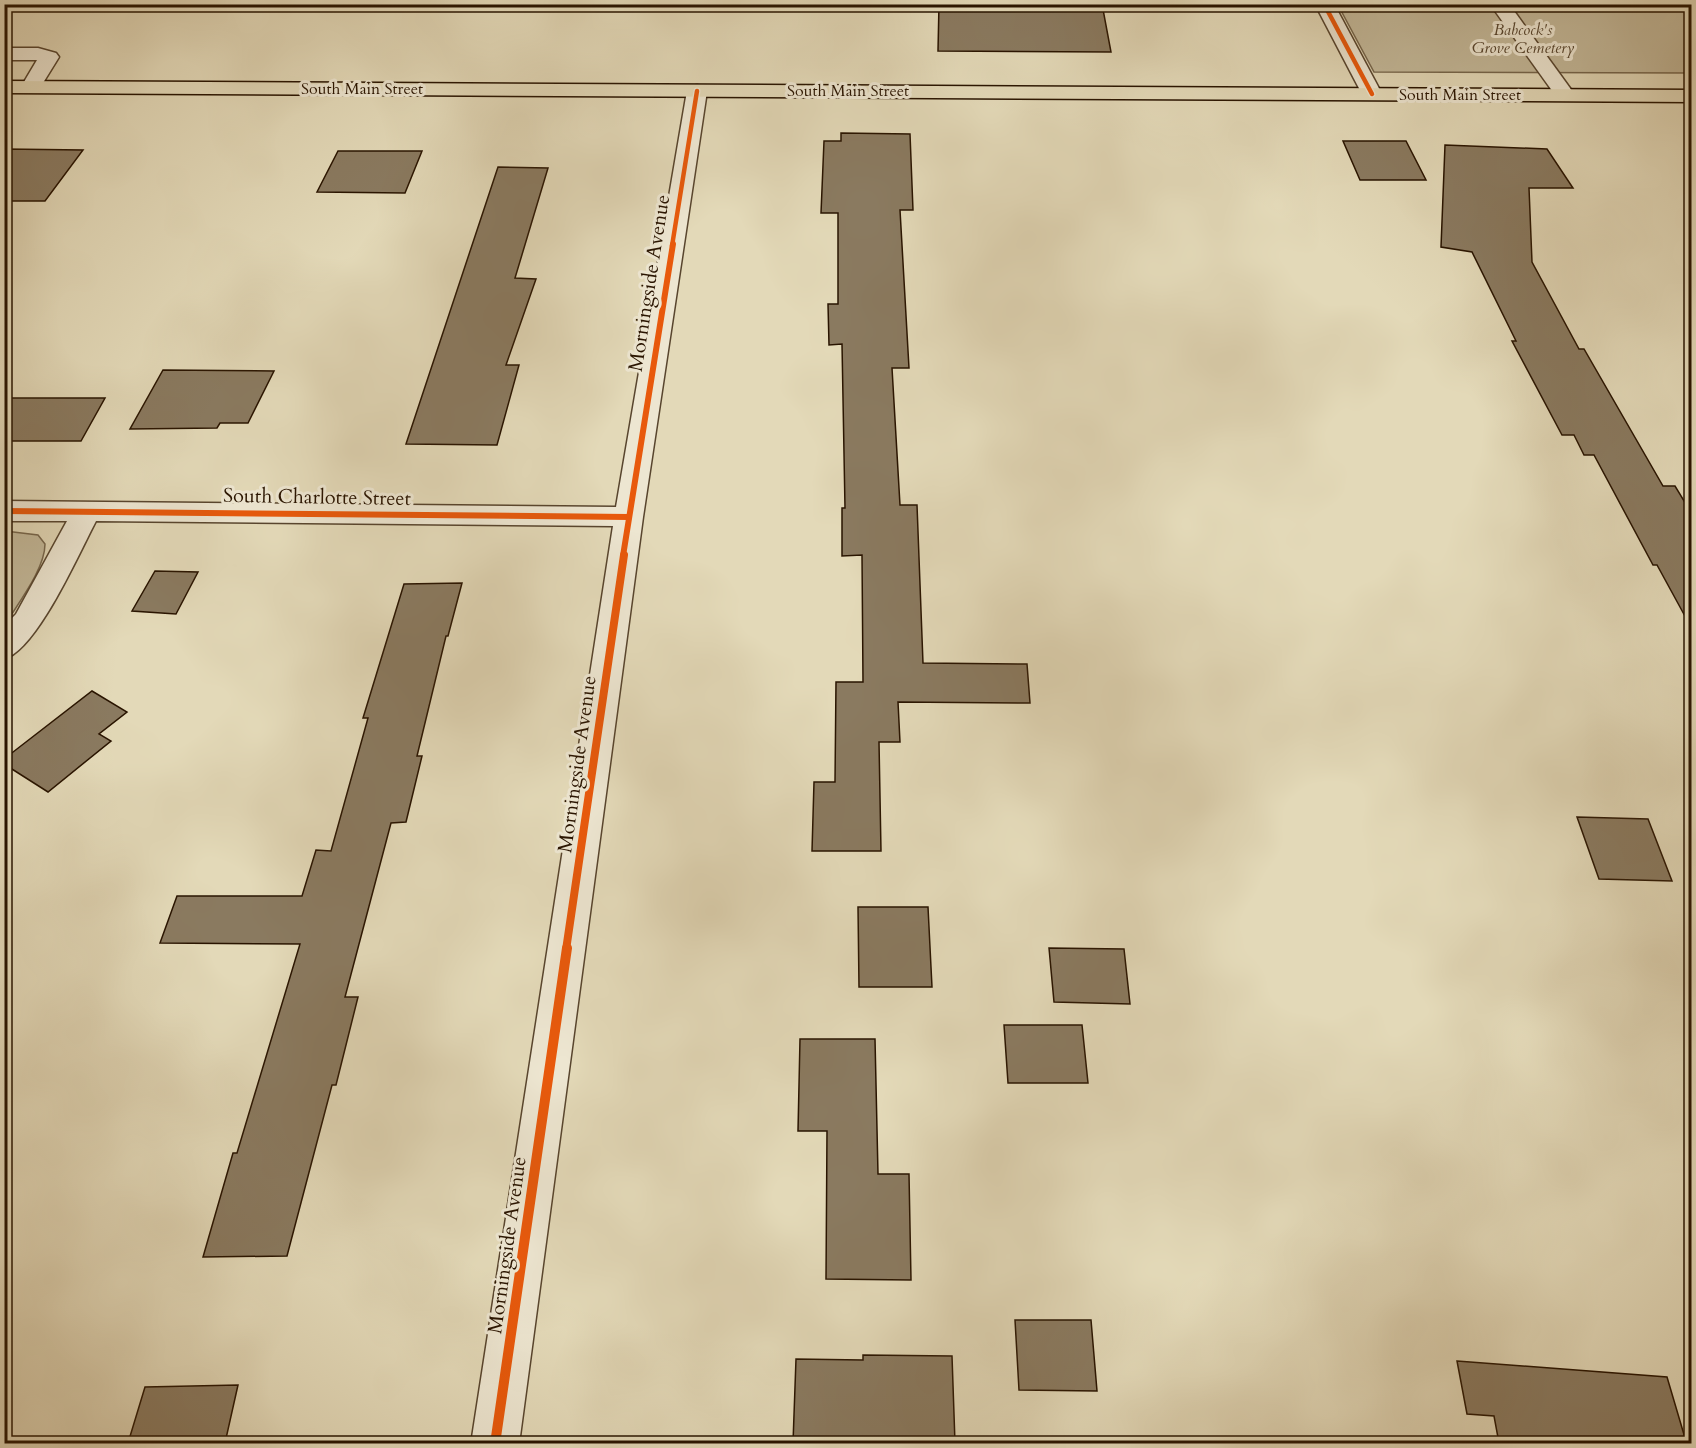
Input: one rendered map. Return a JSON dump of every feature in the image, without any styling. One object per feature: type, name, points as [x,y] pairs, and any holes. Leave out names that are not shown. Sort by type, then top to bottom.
[{"type":"main road","name":"South Main Street","points":[[4,87],[1692,96]]},
{"type":"street","points":[[1324,4],[1372,94]]},
{"type":"street","points":[[1499,4],[1565,95]]},
{"type":"street","points":[[4,54],[38,54],[49,57],[31,87]]},
{"type":"street","name":"Morningside Avenue","points":[[495,1443],[629,517],[697,91]]},
{"type":"street","name":"South Charlotte Street","points":[[4,511],[629,517]]},
{"type":"street","points":[[4,648],[27,621],[87,512]]},
{"type":"green space","name":"Babcock's Grove Cemetery","points":[[1338,5],[1691,5],[1691,73],[1374,72]]},
{"type":"green space","points":[[5,531],[38,535],[45,544],[44,554],[36,575],[5,625]]},
{"type":"building","points":[[939,4],[1102,4],[1111,52],[938,51]]},
{"type":"building","points":[[841,133],[910,134],[913,210],[900,210],[909,368],[892,368],[900,505],[917,505],[923,663],[1027,664],[1030,703],[898,702],[900,742],[879,742],[881,851],[812,851],[814,782],[835,782],[836,682],[863,682],[862,555],[842,556],[842,508],[845,508],[842,344],[829,345],[828,304],[838,304],[838,213],[821,213],[824,141],[841,141]]},
{"type":"building","points":[[1343,141],[1406,141],[1426,180],[1360,180]]},
{"type":"building","points":[[1445,145],[1547,149],[1573,188],[1529,188],[1532,262],[1579,349],[1584,349],[1663,486],[1675,486],[1692,514],[1692,629],[1657,565],[1653,565],[1594,455],[1584,455],[1574,435],[1562,435],[1512,341],[1516,341],[1472,252],[1441,247]]},
{"type":"building","points":[[4,149],[83,150],[45,201],[4,201]]},
{"type":"building","points":[[338,151],[422,151],[405,193],[317,192]]},
{"type":"building","points":[[498,167],[548,168],[515,278],[536,279],[506,365],[519,365],[497,445],[406,444]]},
{"type":"building","points":[[163,370],[274,371],[248,423],[220,423],[217,428],[130,429]]},
{"type":"building","points":[[4,398],[105,398],[81,441],[4,441]]},
{"type":"building","points":[[155,571],[198,572],[176,614],[132,611]]},
{"type":"building","points":[[462,583],[448,636],[446,636],[417,756],[422,756],[406,822],[391,823],[345,997],[358,997],[336,1085],[332,1085],[287,1256],[203,1257],[233,1153],[237,1153],[300,944],[160,943],[177,896],[302,896],[316,850],[331,851],[368,718],[363,718],[404,584]]},
{"type":"building","points":[[92,691],[127,712],[99,734],[111,741],[48,792],[4,764],[4,759]]},
{"type":"building","points":[[1577,817],[1648,819],[1672,881],[1599,879]]},
{"type":"building","points":[[858,907],[928,907],[932,987],[859,987]]},
{"type":"building","points":[[1049,948],[1124,949],[1130,1004],[1054,1002]]},
{"type":"building","points":[[1004,1025],[1082,1025],[1088,1083],[1008,1083]]},
{"type":"building","points":[[800,1039],[875,1039],[878,1174],[909,1174],[911,1280],[826,1279],[827,1131],[798,1131]]},
{"type":"building","points":[[1015,1320],[1091,1320],[1097,1391],[1019,1390]]},
{"type":"building","points":[[863,1355],[952,1356],[955,1443],[793,1443],[796,1359],[863,1360]]},
{"type":"building","points":[[1457,1361],[1667,1377],[1685,1438],[1670,1437],[1671,1443],[1499,1443],[1494,1416],[1467,1414]]},
{"type":"building","points":[[238,1385],[225,1443],[128,1443],[145,1387]]},
{"type":"cycle path","points":[[1324,4],[1372,94]]},
{"type":"cycle path","points":[[495,1444],[629,517],[697,91]]},
{"type":"cycle path","points":[[4,511],[629,517]]}]
